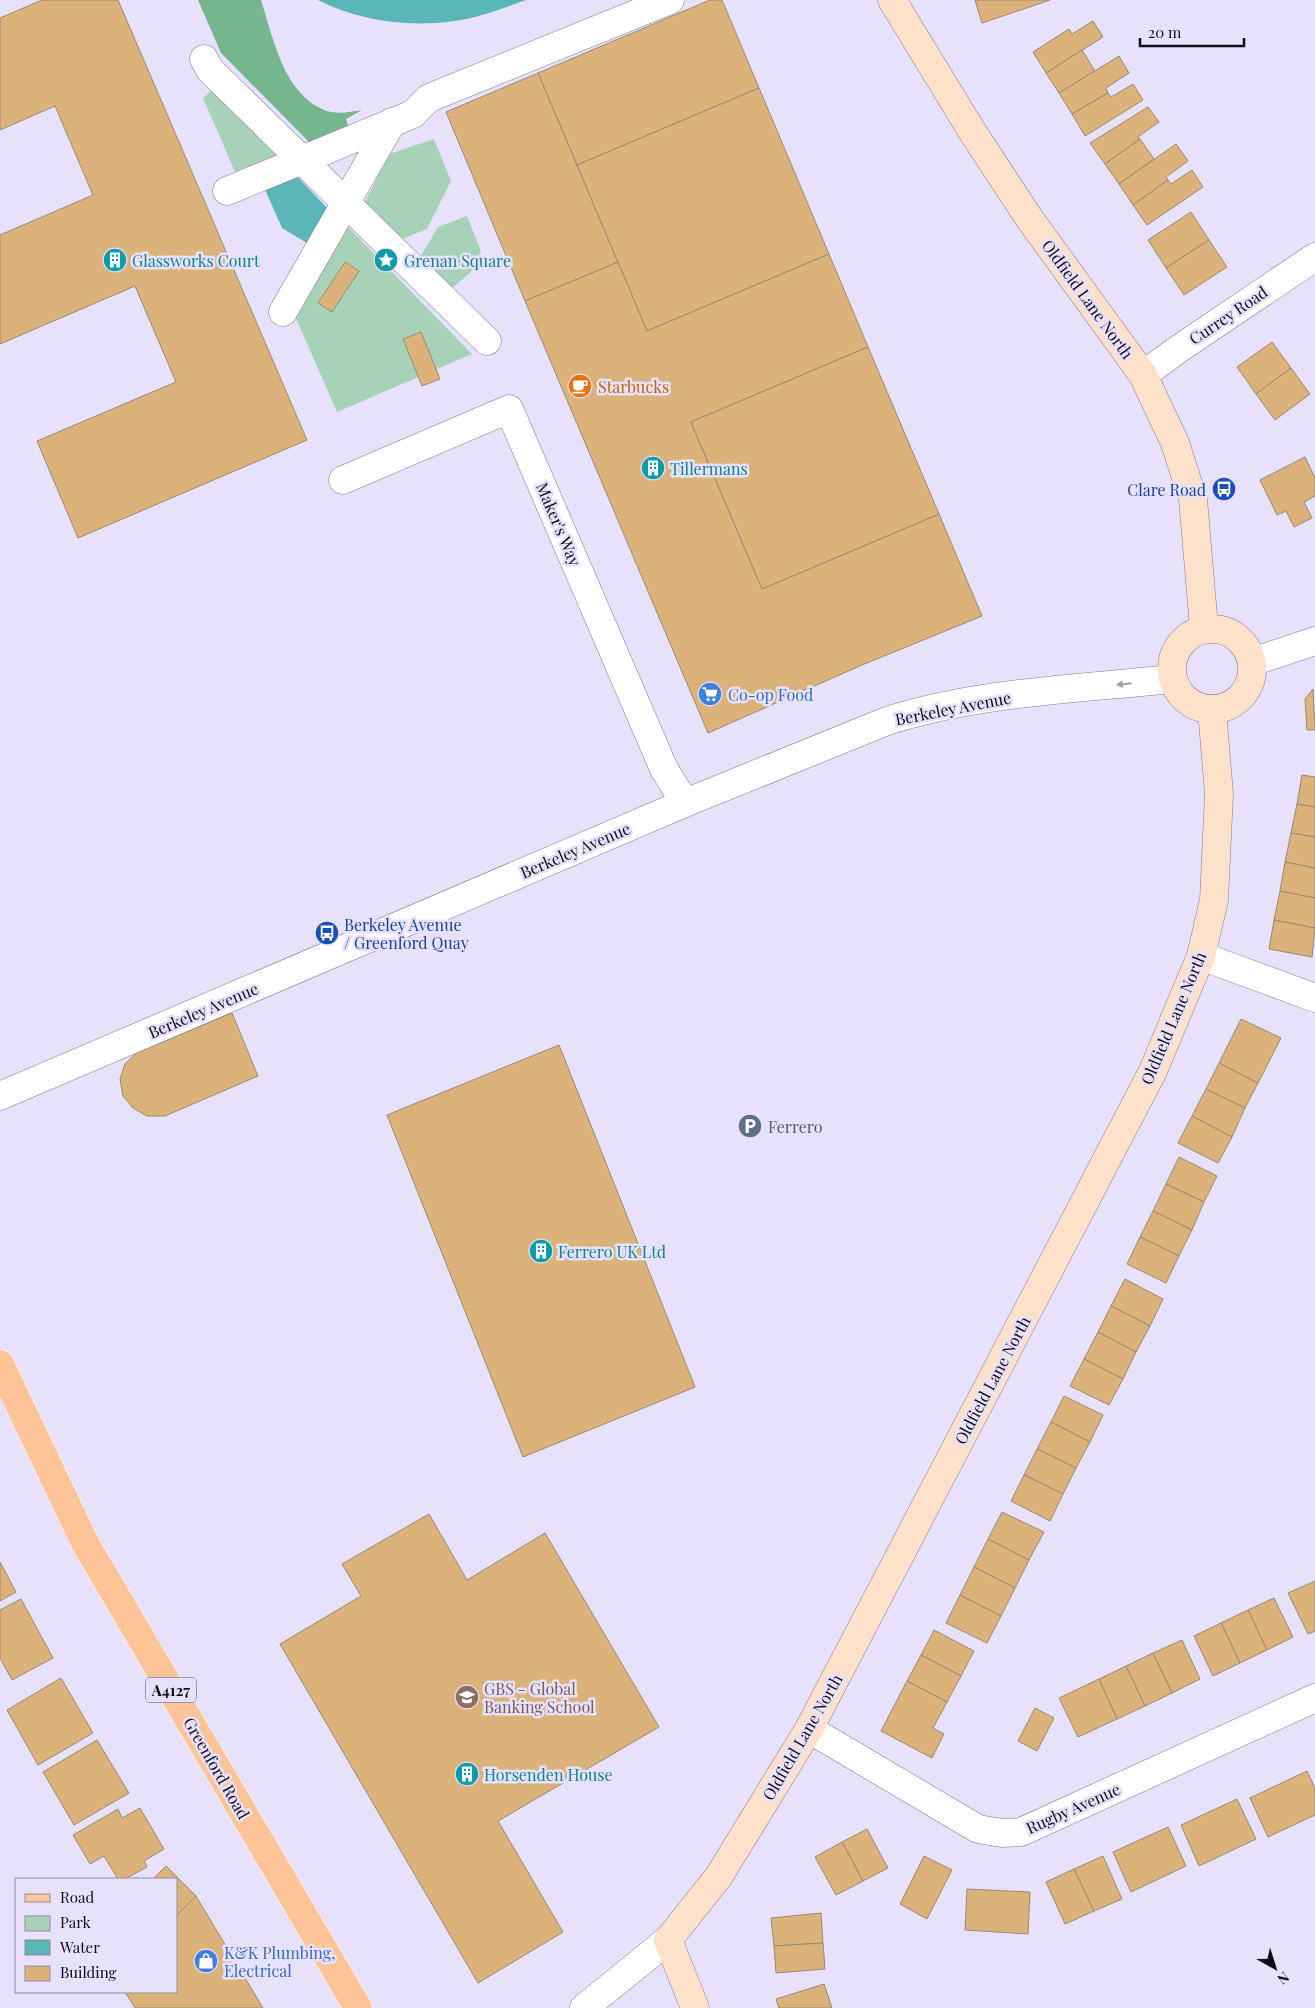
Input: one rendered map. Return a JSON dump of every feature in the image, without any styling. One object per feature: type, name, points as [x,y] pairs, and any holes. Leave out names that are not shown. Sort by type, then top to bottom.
[{"type":"main road","name":"Greenford Road","points":[[0,1364],[85,1543],[358,2008]]},
{"type":"street","points":[[227,191],[300,159],[413,114],[430,98],[670,0]]},
{"type":"street","name":"Oldfield Lane North","points":[[892,0],[970,128],[1028,218],[1143,375],[1175,443],[1193,498],[1204,628]]},
{"type":"street","points":[[204,59],[210,70],[487,341]]},
{"type":"street","points":[[283,312],[392,122]]},
{"type":"street","name":"Currey Road","points":[[1143,375],[1315,257]]},
{"type":"street","name":"Maker's Way","points":[[343,480],[509,409],[664,769],[685,803]]},
{"type":"street","points":[[1204,628],[1218,629],[1231,634],[1243,644],[1252,662],[1252,677],[1246,690],[1231,704],[1212,710],[1199,708],[1190,703],[1179,694],[1172,680],[1171,667],[1176,650],[1185,638],[1204,628]]},
{"type":"street","points":[[1252,662],[1315,641]]},
{"type":"street","name":"Berkeley Avenue","points":[[0,1096],[685,803],[910,714],[986,699],[1172,680]]},
{"type":"street","name":"Oldfield Lane North","points":[[668,1940],[720,1876],[810,1729],[1153,1071],[1200,956],[1215,890],[1219,794],[1212,710]]},
{"type":"street","points":[[1200,956],[1315,998]]},
{"type":"street","name":"Rugby Avenue","points":[[810,1729],[978,1829],[1002,1833],[1021,1832],[1315,1698]]},
{"type":"street","points":[[584,2008],[668,1940],[695,2008]]},
{"type":"green space","points":[[213,89],[279,155],[236,174],[203,98]]},
{"type":"green space","points":[[434,139],[451,181],[427,229],[402,239],[365,202],[389,154]]},
{"type":"green space","points":[[467,216],[481,251],[471,272],[452,288],[419,259],[438,227]]},
{"type":"green space","points":[[348,227],[472,354],[337,412],[294,314]]},
{"type":"shaded area","points":[[198,0],[261,0],[275,47],[289,77],[299,91],[310,102],[329,112],[343,113],[362,110],[346,119],[348,126],[310,143],[221,53]]},
{"type":"water","points":[[318,0],[526,0],[462,20],[420,23],[378,20],[357,15]]},
{"type":"water","points":[[293,172],[331,212],[310,245],[282,228],[263,185]]},
{"type":"building","name":"Glassworks Court","points":[[42,0],[118,0],[307,440],[78,538],[37,441],[176,382],[135,286],[0,344],[0,235],[93,195],[55,106],[0,130],[0,18]]},
{"type":"building","points":[[710,0],[722,0],[759,88],[577,165],[538,73]]},
{"type":"building","points":[[975,0],[1050,0],[982,23]]},
{"type":"building","points":[[1093,21],[1103,37],[1046,73],[1033,52],[1069,29],[1072,34]]},
{"type":"building","points":[[1082,50],[1095,71],[1059,93],[1046,73]]},
{"type":"building","points":[[1119,56],[1129,73],[1106,88],[1108,93],[1072,114],[1059,93]]},
{"type":"building","points":[[538,73],[618,262],[525,301],[446,112]]},
{"type":"building","points":[[1133,84],[1143,100],[1085,136],[1072,114],[1108,93],[1111,97]]},
{"type":"building","points":[[759,88],[829,254],[647,331],[577,165]]},
{"type":"building","points":[[1148,107],[1159,122],[1138,137],[1140,139],[1105,164],[1090,143]]},
{"type":"building","points":[[1140,139],[1154,159],[1119,184],[1105,164]]},
{"type":"building","points":[[1176,144],[1188,161],[1166,177],[1168,180],[1133,205],[1119,184]]},
{"type":"building","points":[[1192,170],[1203,187],[1147,225],[1133,205],[1168,180],[1171,184]]},
{"type":"building","points":[[1191,212],[1209,240],[1166,268],[1148,240]]},
{"type":"building","points":[[1209,240],[1227,267],[1184,295],[1166,268]]},
{"type":"building","name":"Tillermans","points":[[829,254],[868,347],[691,422],[762,589],[939,514],[982,616],[862,665],[708,733],[525,301],[618,262],[647,331]]},
{"type":"building","points":[[345,262],[359,271],[332,312],[318,303]]},
{"type":"building","points":[[421,332],[440,379],[422,386],[403,339]]},
{"type":"building","points":[[1272,342],[1291,368],[1256,394],[1237,367]]},
{"type":"building","points":[[868,347],[939,514],[762,589],[691,422]]},
{"type":"building","points":[[1291,368],[1310,394],[1275,420],[1256,394]]},
{"type":"building","points":[[1305,457],[1315,478],[1315,496],[1304,502],[1312,518],[1294,527],[1286,511],[1277,515],[1260,480]]},
{"type":"building","points":[[1313,689],[1315,730],[1307,730],[1305,699]]},
{"type":"building","points":[[1302,775],[1315,777],[1315,807],[1297,804]]},
{"type":"building","points":[[1297,804],[1315,807],[1315,837],[1291,833]]},
{"type":"building","points":[[1291,833],[1315,837],[1315,868],[1285,862]]},
{"type":"building","points":[[1285,862],[1315,868],[1315,898],[1280,891]]},
{"type":"building","points":[[1280,891],[1315,898],[1315,928],[1274,920]]},
{"type":"building","points":[[1274,920],[1315,928],[1312,957],[1269,949]]},
{"type":"building","points":[[232,1013],[258,1076],[165,1116],[147,1116],[133,1108],[123,1096],[120,1079],[125,1064],[136,1053]]},
{"type":"building","points":[[1241,1019],[1281,1038],[1258,1083],[1219,1063]]},
{"type":"building","name":"Ferrero UK Ltd","points":[[559,1045],[695,1387],[523,1457],[387,1115]]},
{"type":"building","points":[[1219,1063],[1258,1083],[1245,1108],[1206,1089]]},
{"type":"building","points":[[1206,1089],[1245,1108],[1232,1137],[1192,1116]]},
{"type":"building","points":[[1192,1116],[1232,1137],[1218,1163],[1178,1143]]},
{"type":"building","points":[[1179,1157],[1217,1176],[1204,1202],[1166,1184]]},
{"type":"building","points":[[1166,1184],[1204,1202],[1192,1230],[1153,1211]]},
{"type":"building","points":[[1153,1211],[1192,1230],[1179,1256],[1140,1237]]},
{"type":"building","points":[[1140,1237],[1179,1256],[1166,1283],[1127,1264]]},
{"type":"building","points":[[1125,1279],[1163,1299],[1150,1326],[1111,1306]]},
{"type":"building","points":[[1111,1306],[1150,1326],[1136,1352],[1098,1332]]},
{"type":"building","points":[[1098,1332],[1136,1352],[1123,1379],[1084,1359]]},
{"type":"building","points":[[1084,1359],[1123,1379],[1109,1405],[1070,1386]]},
{"type":"building","points":[[1064,1396],[1103,1415],[1090,1442],[1051,1422]]},
{"type":"building","points":[[1051,1422],[1090,1442],[1076,1468],[1037,1449]]},
{"type":"building","points":[[1037,1449],[1076,1468],[1063,1494],[1024,1475]]},
{"type":"building","points":[[1024,1475],[1063,1494],[1050,1521],[1011,1501]]},
{"type":"building","points":[[1002,1512],[1044,1532],[1029,1560],[988,1539]]},
{"type":"building","name":"Horsenden House","points":[[429,1514],[467,1580],[545,1533],[659,1727],[498,1821],[563,1932],[478,1983],[280,1644],[361,1596],[342,1564]]},
{"type":"building","points":[[988,1539],[1029,1560],[1015,1588],[974,1567]]},
{"type":"building","points":[[0,1562],[16,1592],[0,1601]]},
{"type":"building","points":[[974,1567],[1015,1588],[1001,1616],[960,1595]]},
{"type":"building","points":[[1315,1581],[1315,1631],[1308,1634],[1288,1593]]},
{"type":"building","points":[[960,1595],[1001,1616],[987,1643],[946,1623]]},
{"type":"building","points":[[1274,1598],[1293,1637],[1267,1650],[1248,1610]]},
{"type":"building","points":[[21,1599],[53,1658],[12,1680],[0,1658],[0,1610]]},
{"type":"building","points":[[1248,1610],[1267,1650],[1240,1663],[1221,1623]]},
{"type":"building","points":[[1221,1623],[1240,1663],[1213,1676],[1194,1636]]},
{"type":"building","points":[[934,1630],[974,1651],[961,1676],[921,1655]]},
{"type":"building","points":[[1182,1640],[1200,1679],[1172,1693],[1153,1653]]},
{"type":"building","points":[[1153,1653],[1172,1693],[1145,1706],[1126,1666]]},
{"type":"building","points":[[921,1655],[961,1676],[947,1702],[907,1681]]},
{"type":"building","points":[[1126,1666],[1145,1706],[1117,1719],[1099,1679]]},
{"type":"building","points":[[61,1678],[93,1733],[38,1765],[7,1710]]},
{"type":"building","points":[[1099,1679],[1117,1719],[1078,1737],[1059,1698]]},
{"type":"building","points":[[907,1681],[947,1702],[933,1728],[944,1734],[932,1758],[881,1731]]},
{"type":"building","points":[[1035,1708],[1054,1718],[1037,1751],[1018,1741]]},
{"type":"building","points":[[97,1740],[129,1793],[74,1825],[43,1772]]},
{"type":"building","points":[[1307,1771],[1315,1788],[1315,1815],[1268,1837],[1250,1798]]},
{"type":"building","points":[[1237,1799],[1256,1839],[1199,1866],[1181,1825]]},
{"type":"building","points":[[140,1808],[164,1849],[144,1861],[147,1867],[127,1878],[117,1878],[104,1856],[90,1864],[73,1835],[118,1809],[122,1818]]},
{"type":"building","points":[[1168,1827],[1186,1866],[1131,1892],[1113,1852]]},
{"type":"building","points":[[867,1829],[888,1868],[863,1881],[842,1842]]},
{"type":"building","points":[[842,1842],[863,1881],[836,1895],[815,1857]]},
{"type":"building","points":[[924,1856],[952,1870],[927,1919],[900,1904]]},
{"type":"building","points":[[1103,1856],[1122,1899],[1094,1911],[1074,1869]]},
{"type":"building","points":[[166,1866],[178,1878],[154,1878]]},
{"type":"building","points":[[1074,1869],[1094,1911],[1065,1924],[1046,1882]]},
{"type":"building","points":[[178,1878],[196,1896],[178,1914]]},
{"type":"building","points":[[967,1889],[1030,1892],[1028,1934],[965,1930]]},
{"type":"building","points":[[196,1896],[263,2008],[135,2008],[126,1993],[178,1993],[178,1914]]},
{"type":"building","points":[[821,1913],[823,1943],[774,1946],[771,1918]]},
{"type":"building","points":[[823,1943],[825,1969],[776,1973],[774,1946]]},
{"type":"building","points":[[824,1984],[832,2008],[779,2008],[776,1999]]},
{"type":"place","name":"Glassworks Court","points":[[115,260]]},
{"type":"place","name":"Grenan Square","points":[[386,260]]},
{"type":"place","name":"Starbucks","points":[[580,386]]},
{"type":"place","name":"Tillermans","points":[[653,468]]},
{"type":"place","name":"Clare Road","points":[[1224,489]]},
{"type":"place","name":"Co-op Food","points":[[710,694]]},
{"type":"place","name":"Berkeley Avenue / Greenford Quay","points":[[327,933]]},
{"type":"place","name":"Ferrero","points":[[750,1126]]},
{"type":"place","name":"Ferrero UK Ltd","points":[[541,1251]]},
{"type":"place","name":"GBS - Global Banking School","points":[[467,1697]]},
{"type":"place","name":"Horsenden House","points":[[467,1774]]},
{"type":"place","name":"K&K Plumbing, Electrical","points":[[206,1961]]}]
